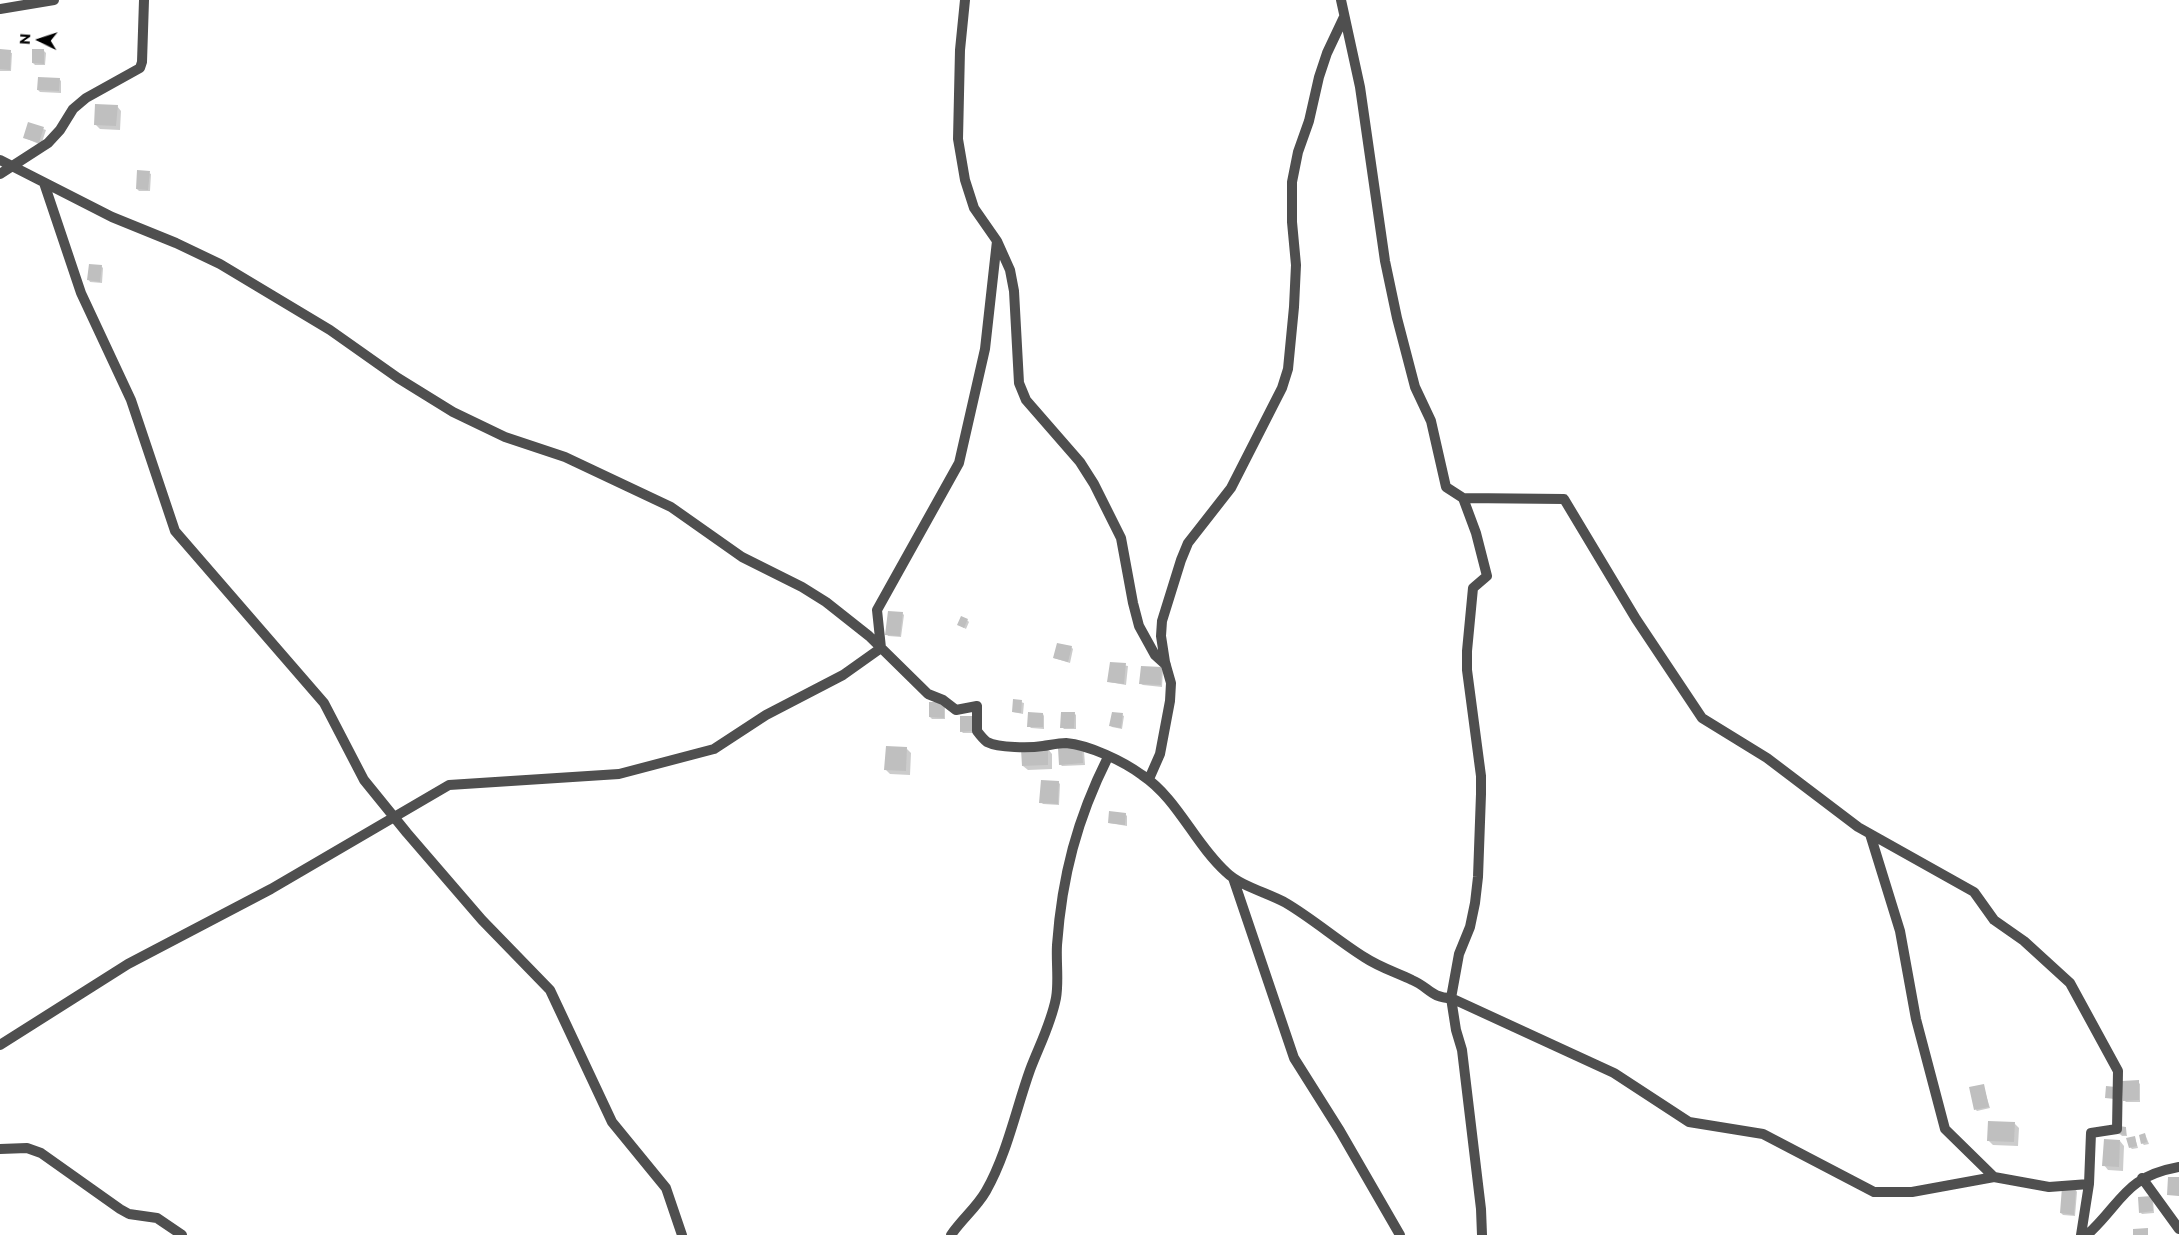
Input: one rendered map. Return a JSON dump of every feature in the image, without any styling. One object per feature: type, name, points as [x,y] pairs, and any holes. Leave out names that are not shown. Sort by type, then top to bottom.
[{"type":"street","points":[[0,9],[54,0]]},
{"type":"street","points":[[0,174],[48,143],[60,130],[73,109],[86,98],[140,68],[142,62],[144,0]]},
{"type":"street","points":[[965,0],[960,50],[958,139],[962,163],[974,208],[997,241],[1008,262],[1014,291],[1019,383],[1026,400],[1080,462],[1094,484],[1121,538],[1139,626],[1155,655],[1166,665]]},
{"type":"street","points":[[1341,0],[1360,87],[1385,261],[1397,318],[1415,387],[1431,421],[1446,487],[1463,498],[1564,499],[1636,619],[1702,718],[1767,758],[1870,834],[1974,892],[1994,920],[2024,941],[2070,983],[2118,1071],[2116,1129],[2091,1133],[2089,1184],[2081,1235]]},
{"type":"street","points":[[1148,779],[1160,754],[1170,701],[1171,683],[1161,636],[1162,622],[1180,560],[1198,528],[1231,488],[1282,388],[1288,369],[1294,316],[1296,265],[1292,222],[1292,182],[1298,152],[1309,121],[1319,77],[1327,53],[1344,17]]},
{"type":"street","points":[[0,160],[112,217],[220,264],[330,330],[398,378],[453,412],[505,437],[565,457],[670,506],[742,557],[802,587],[826,602],[869,636],[928,694],[943,700],[956,710],[978,706],[977,731],[986,742],[998,745],[1030,747],[1065,743],[1126,764],[1148,779],[1177,809],[1212,859],[1233,878],[1293,908],[1371,962],[1413,980],[1439,998],[1451,998],[1614,1073],[1689,1122],[1763,1134],[1874,1192],[1912,1192],[1994,1177],[2049,1187],[2089,1184]]},
{"type":"street","points":[[44,183],[81,293],[131,400],[175,531],[324,703],[364,780],[393,816],[482,920],[550,990],[612,1122],[666,1188],[682,1235]]},
{"type":"street","points":[[881,648],[877,610],[959,464],[985,349],[997,241]]},
{"type":"street","points":[[1463,498],[1476,533],[1488,576],[1473,588],[1467,651],[1467,670],[1481,776],[1478,877],[1473,911],[1459,954],[1451,998],[1456,1030],[1462,1050],[1481,1209],[1482,1235]]},
{"type":"street","points":[[0,1045],[128,964],[271,889],[449,785],[619,774],[714,749],[766,715],[843,675],[881,648]]},
{"type":"street","points":[[951,1235],[979,1203],[987,1189],[1010,1132],[1030,1070],[1051,1020],[1057,996],[1057,946],[1071,849],[1095,783],[1108,757]]},
{"type":"street","points":[[1870,834],[1900,931],[1916,1019],[1945,1130],[1994,1177]]},
{"type":"street","points":[[1233,878],[1294,1058],[1340,1131],[1400,1235]]},
{"type":"street","points":[[0,1149],[27,1148],[41,1153],[129,1214],[157,1218],[182,1235]]},
{"type":"street","points":[[2087,1235],[2123,1193],[2142,1178],[2161,1170],[2179,1166]]},
{"type":"street","points":[[2142,1178],[2179,1229]]},
{"type":"building","points":[[0,49],[11,50],[10,70],[0,69]]},
{"type":"building","points":[[32,49],[44,49],[44,64],[32,63]]},
{"type":"building","points":[[38,77],[60,78],[59,91],[37,90]]},
{"type":"building","points":[[95,104],[118,105],[116,126],[94,125]]},
{"type":"building","points":[[28,122],[44,127],[39,143],[23,138]]},
{"type":"building","points":[[137,170],[150,171],[148,190],[136,189]]},
{"type":"building","points":[[89,264],[102,265],[100,282],[87,280]]},
{"type":"building","points":[[888,611],[903,612],[900,636],[885,635]]},
{"type":"building","points":[[961,616],[968,619],[964,628],[957,625]]},
{"type":"building","points":[[1057,643],[1072,646],[1068,662],[1053,658]]},
{"type":"building","points":[[1110,662],[1126,663],[1124,684],[1107,682]]},
{"type":"building","points":[[1141,666],[1162,667],[1161,685],[1139,684]]},
{"type":"building","points":[[1013,699],[1022,700],[1021,713],[1012,712]]},
{"type":"building","points":[[929,702],[944,702],[944,718],[929,717]]},
{"type":"building","points":[[1028,712],[1043,713],[1043,727],[1027,727]]},
{"type":"building","points":[[1061,712],[1075,712],[1074,728],[1060,728]]},
{"type":"building","points":[[1112,712],[1123,713],[1121,728],[1109,726]]},
{"type":"building","points":[[960,716],[973,716],[973,731],[960,732]]},
{"type":"building","points":[[886,746],[907,747],[906,771],[884,770]]},
{"type":"building","points":[[1082,747],[1083,763],[1059,765],[1058,748]]},
{"type":"building","points":[[1048,748],[1048,765],[1022,766],[1021,749]]},
{"type":"building","points":[[1041,780],[1059,781],[1058,804],[1039,803]]},
{"type":"building","points":[[1109,811],[1126,813],[1125,825],[1108,823]]},
{"type":"building","points":[[2139,1080],[2139,1100],[2123,1101],[2122,1081]]},
{"type":"building","points":[[1984,1084],[1989,1107],[1974,1110],[1969,1087]]},
{"type":"building","points":[[2106,1086],[2116,1087],[2115,1099],[2105,1098]]},
{"type":"building","points":[[1988,1121],[2015,1122],[2014,1142],[1987,1141]]},
{"type":"building","points":[[2119,1126],[2126,1127],[2126,1135],[2118,1134]]},
{"type":"building","points":[[2145,1133],[2147,1142],[2141,1144],[2139,1135]]},
{"type":"building","points":[[2135,1136],[2137,1146],[2129,1148],[2126,1138]]},
{"type":"building","points":[[2104,1139],[2120,1140],[2119,1167],[2102,1166]]},
{"type":"building","points":[[2168,1177],[2179,1177],[2179,1196],[2167,1195]]},
{"type":"building","points":[[2062,1187],[2076,1189],[2074,1215],[2060,1213]]},
{"type":"building","points":[[2152,1196],[2153,1211],[2139,1213],[2138,1197]]},
{"type":"building","points":[[2148,1228],[2148,1235],[2133,1235],[2133,1229]]}]
